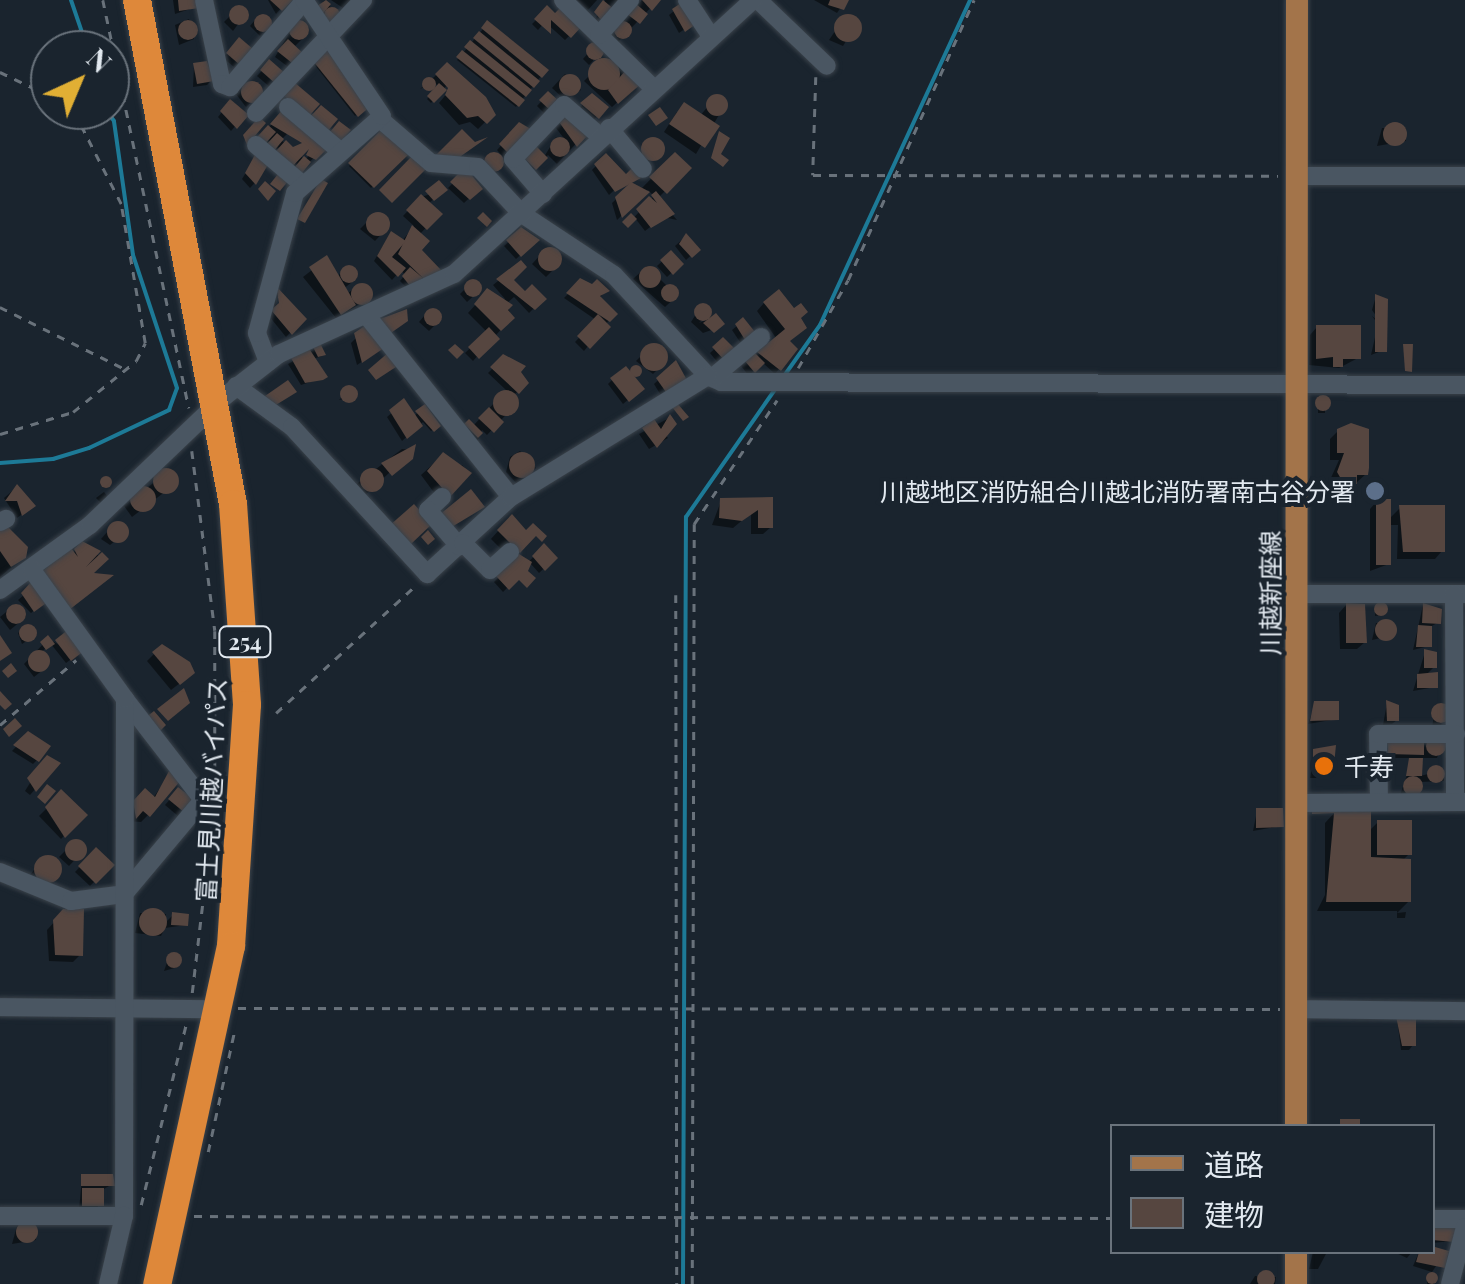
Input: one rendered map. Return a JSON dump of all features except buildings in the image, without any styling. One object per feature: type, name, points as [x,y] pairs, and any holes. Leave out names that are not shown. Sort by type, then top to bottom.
[{"type":"highway","name":"富士見川越バイパス","points":[[121,0],[211,409]]},
{"type":"highway","name":"富士見川越バイパス","points":[[137,0],[211,409],[230,705],[225,854],[206,1009],[157,1284]]},
{"type":"highway","name":"富士見川越バイパス","points":[[140,1284],[206,1009]]},
{"type":"main road","name":"川越新座線","points":[[1296,1124],[1297,0]]},
{"type":"main road","points":[[1296,1254],[1296,1284]]},
{"type":"street","points":[[204,0],[222,84],[230,87],[308,2],[327,38],[382,109],[381,120],[301,183],[257,333],[268,362]]},
{"type":"street","points":[[256,113],[363,0]]},
{"type":"street","points":[[563,0],[652,87]]},
{"type":"street","points":[[599,35],[630,0]]},
{"type":"street","points":[[687,0],[710,35]]},
{"type":"street","points":[[0,590],[32,570],[268,362],[438,286],[544,194],[652,87],[756,0],[822,61]]},
{"type":"street","points":[[544,194],[513,158],[564,105],[605,133],[643,169]]},
{"type":"street","points":[[288,108],[340,151]]},
{"type":"street","points":[[381,120],[431,163],[442,168],[470,162],[522,214],[614,275],[710,377],[788,383],[1465,385]]},
{"type":"street","points":[[256,146],[301,183]]},
{"type":"street","points":[[1297,176],[1465,176]]},
{"type":"street","points":[[367,316],[511,496]]},
{"type":"street","points":[[211,409],[292,427],[427,574],[511,496],[710,377],[761,337]]},
{"type":"street","points":[[442,497],[428,510],[490,570],[510,552]]},
{"type":"street","points":[[0,872],[71,901],[124,894],[204,800],[32,570]]},
{"type":"street","points":[[1297,802],[1460,802],[1456,734],[1460,594],[1298,594]]},
{"type":"street","points":[[108,1284],[131,1216],[122,1008],[125,699]]},
{"type":"street","points":[[1379,802],[1378,734],[1456,734]]},
{"type":"street","points":[[0,1007],[206,1009]]},
{"type":"street","points":[[1296,1009],[1465,1011]]},
{"type":"street","points":[[0,1216],[131,1216]]},
{"type":"street","points":[[1435,1218],[1465,1219]]},
{"type":"street","points":[[1450,1284],[1465,1227]]},
{"type":"path","points":[[103,0],[211,409],[217,694],[214,807],[190,980],[206,1009]]},
{"type":"path","points":[[692,1284],[694,524],[822,332],[974,0]]},
{"type":"path","points":[[822,61],[814,175],[1297,176]]},
{"type":"path","points":[[0,72],[30,86]]},
{"type":"path","points":[[0,434],[73,412],[124,369],[145,343],[142,302],[121,204],[83,130]]},
{"type":"path","points":[[0,307],[124,369]]},
{"type":"path","points":[[276,713],[427,574]]},
{"type":"path","points":[[676,595],[677,1284]]},
{"type":"path","points":[[0,725],[90,650]]},
{"type":"path","points":[[131,1216],[180,1038],[206,1009],[1296,1009]]},
{"type":"path","points":[[188,1216],[1110,1218]]},
{"type":"waterway","points":[[71,0],[81,30]]},
{"type":"waterway","points":[[784,376],[820,325],[970,0]]},
{"type":"waterway","points":[[0,463],[53,459],[89,448],[169,410],[177,388],[133,255],[115,130]]},
{"type":"waterway","points":[[683,1284],[686,517],[776,388]]},
{"type":"place","name":"川越地区消防組合川越北消防署南古谷分署","points":[[1375,491]]},
{"type":"place","name":"千寿","points":[[1324,766]]}]
